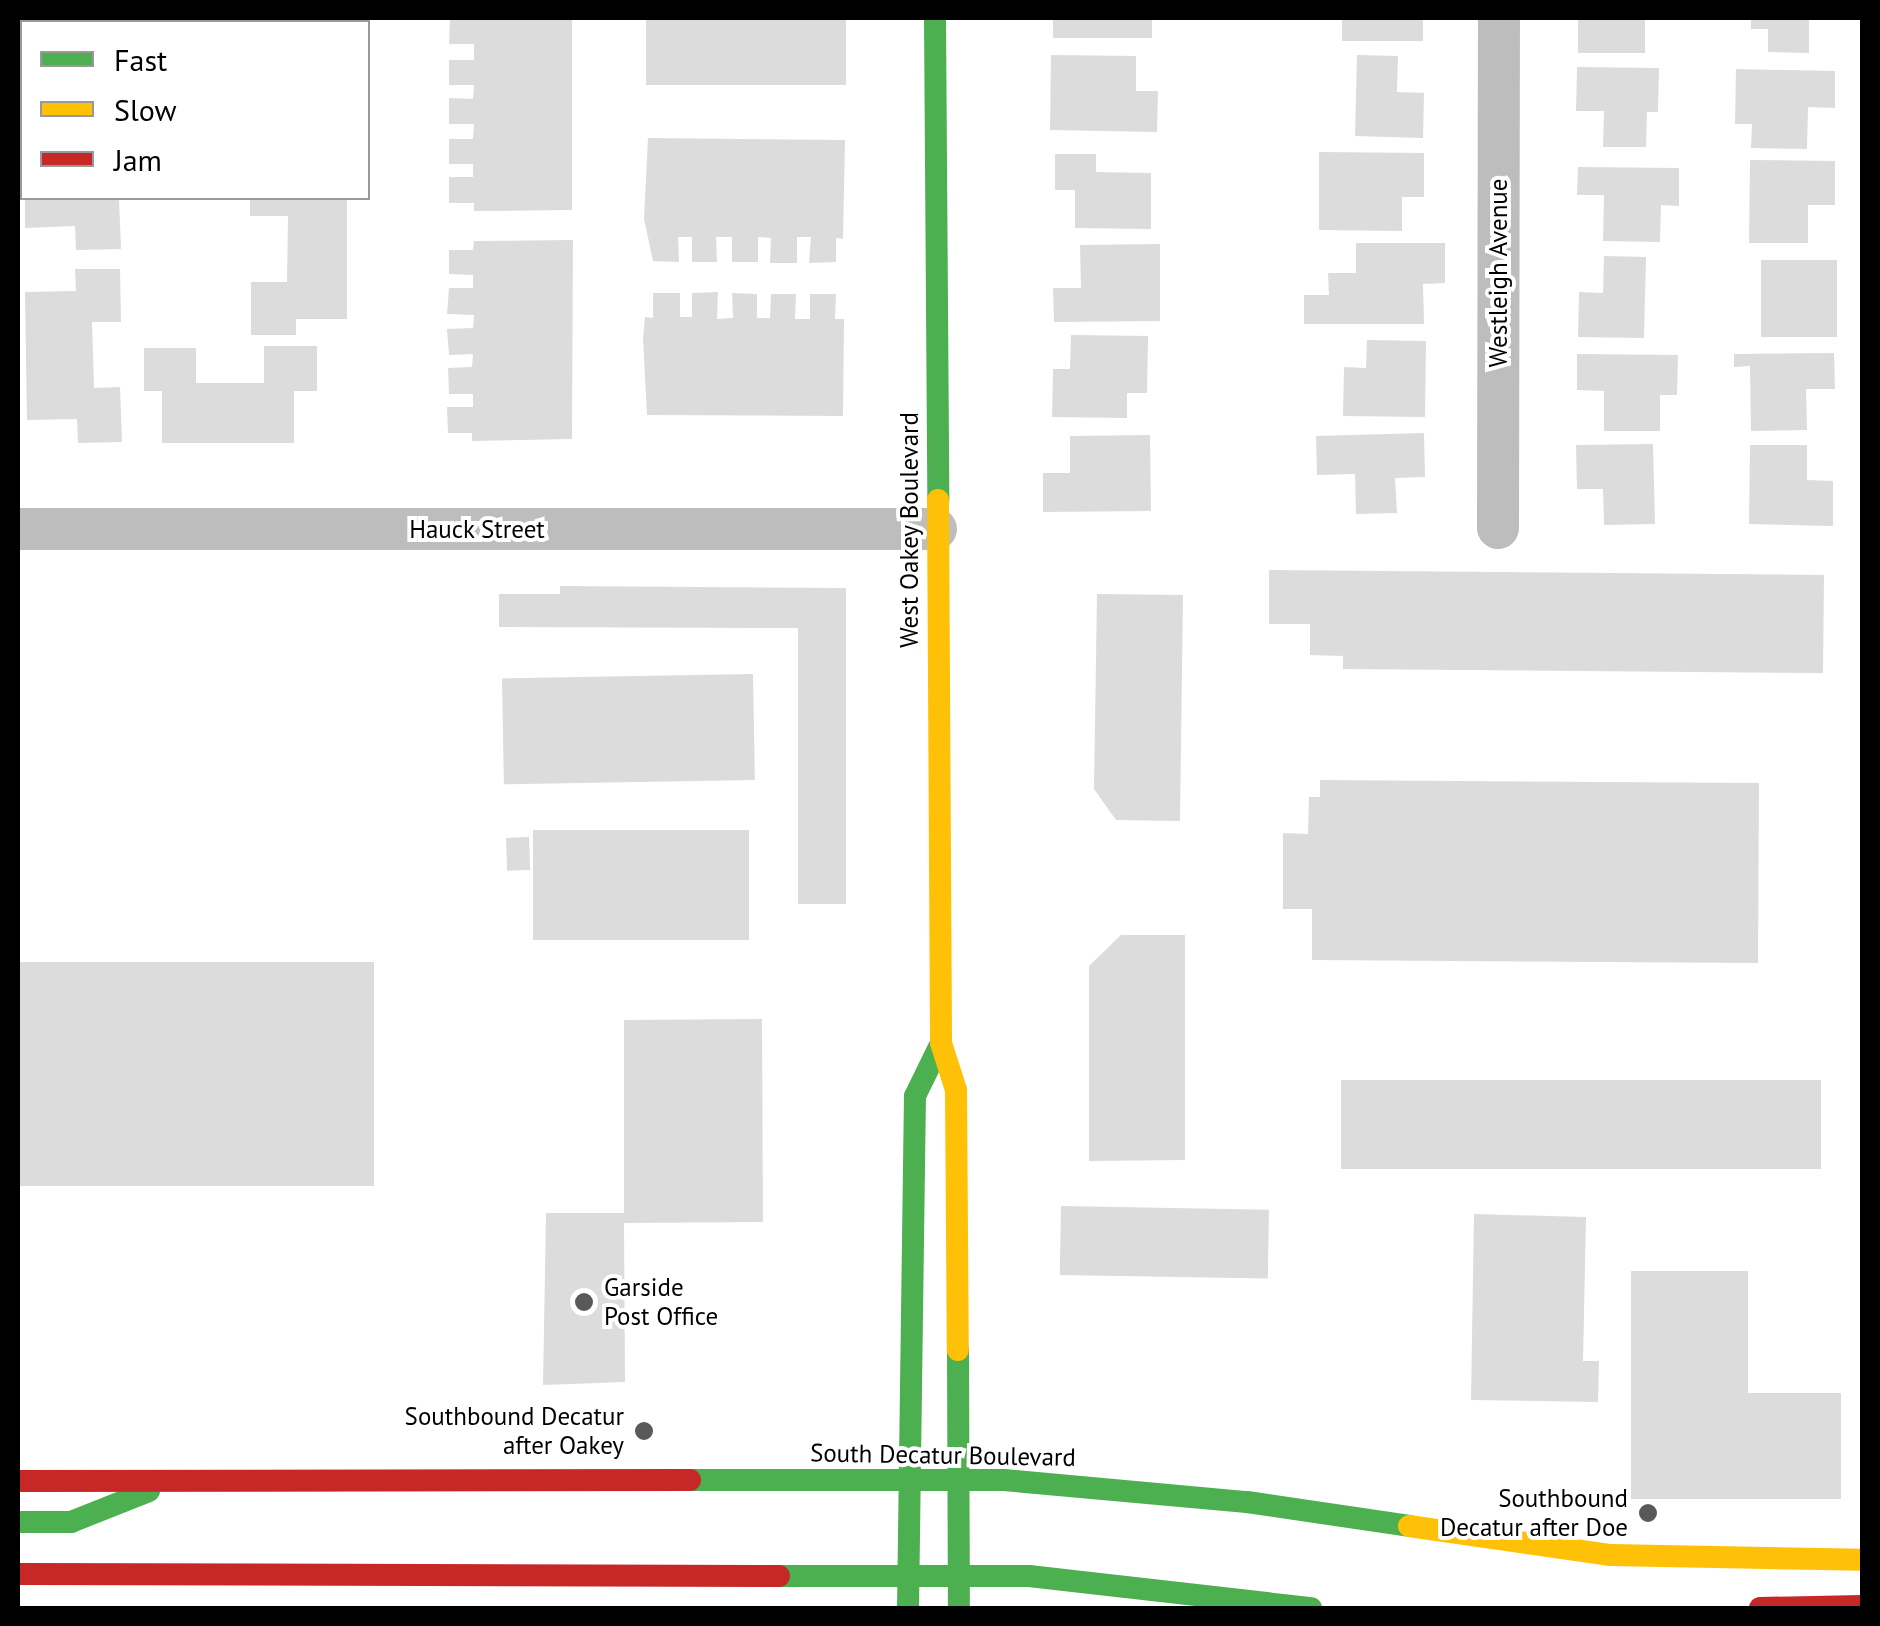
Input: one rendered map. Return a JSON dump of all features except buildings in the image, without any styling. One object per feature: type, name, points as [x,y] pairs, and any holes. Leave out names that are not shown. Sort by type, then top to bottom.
[{"type":"main road","name":"West Oakey Boulevard","points":[[936,18],[941,1043],[956,1090],[959,1608]]},
{"type":"main road","name":"West Oakey Boulevard","points":[[908,1608],[915,1096],[941,1043]]},
{"type":"main road","name":"South Decatur Boulevard","points":[[18,1481],[960,1478],[1162,1492],[1611,1555],[1862,1560]]},
{"type":"main road","points":[[18,1522],[71,1522],[176,1481]]},
{"type":"main road","points":[[18,1574],[959,1574],[1179,1588],[1312,1608]]},
{"type":"main road","points":[[1760,1608],[1862,1606]]},
{"type":"street","name":"Westleigh Avenue","points":[[1498,528],[1499,18]]},
{"type":"street","name":"Hauck Street","points":[[18,530],[936,528]]},
{"type":"traffic: fast","points":[[935,18],[938,500]]},
{"type":"traffic: fast","points":[[908,1608],[915,1096],[941,1043]]},
{"type":"traffic: fast","points":[[958,1350],[959,1608]]},
{"type":"traffic: fast","points":[[690,1480],[1004,1480],[1247,1502],[1409,1526]]},
{"type":"traffic: fast","points":[[18,1522],[71,1522],[149,1491]]},
{"type":"traffic: fast","points":[[779,1576],[1029,1576],[1311,1608]]},
{"type":"traffic: slow","points":[[938,500],[941,1043],[956,1090],[958,1350]]},
{"type":"traffic: slow","points":[[1409,1526],[1611,1555],[1862,1560]]},
{"type":"traffic: jam","points":[[18,1481],[690,1480]]},
{"type":"traffic: jam","points":[[18,1574],[779,1576]]},
{"type":"traffic: jam","points":[[1760,1608],[1862,1606]]},
{"type":"place","name":"Garside Post Office","points":[[584,1302]]},
{"type":"place","name":"Southbound Decatur after Oakey","points":[[644,1431]]},
{"type":"place","name":"Southbound Decatur after Doe","points":[[1648,1513]]}]
